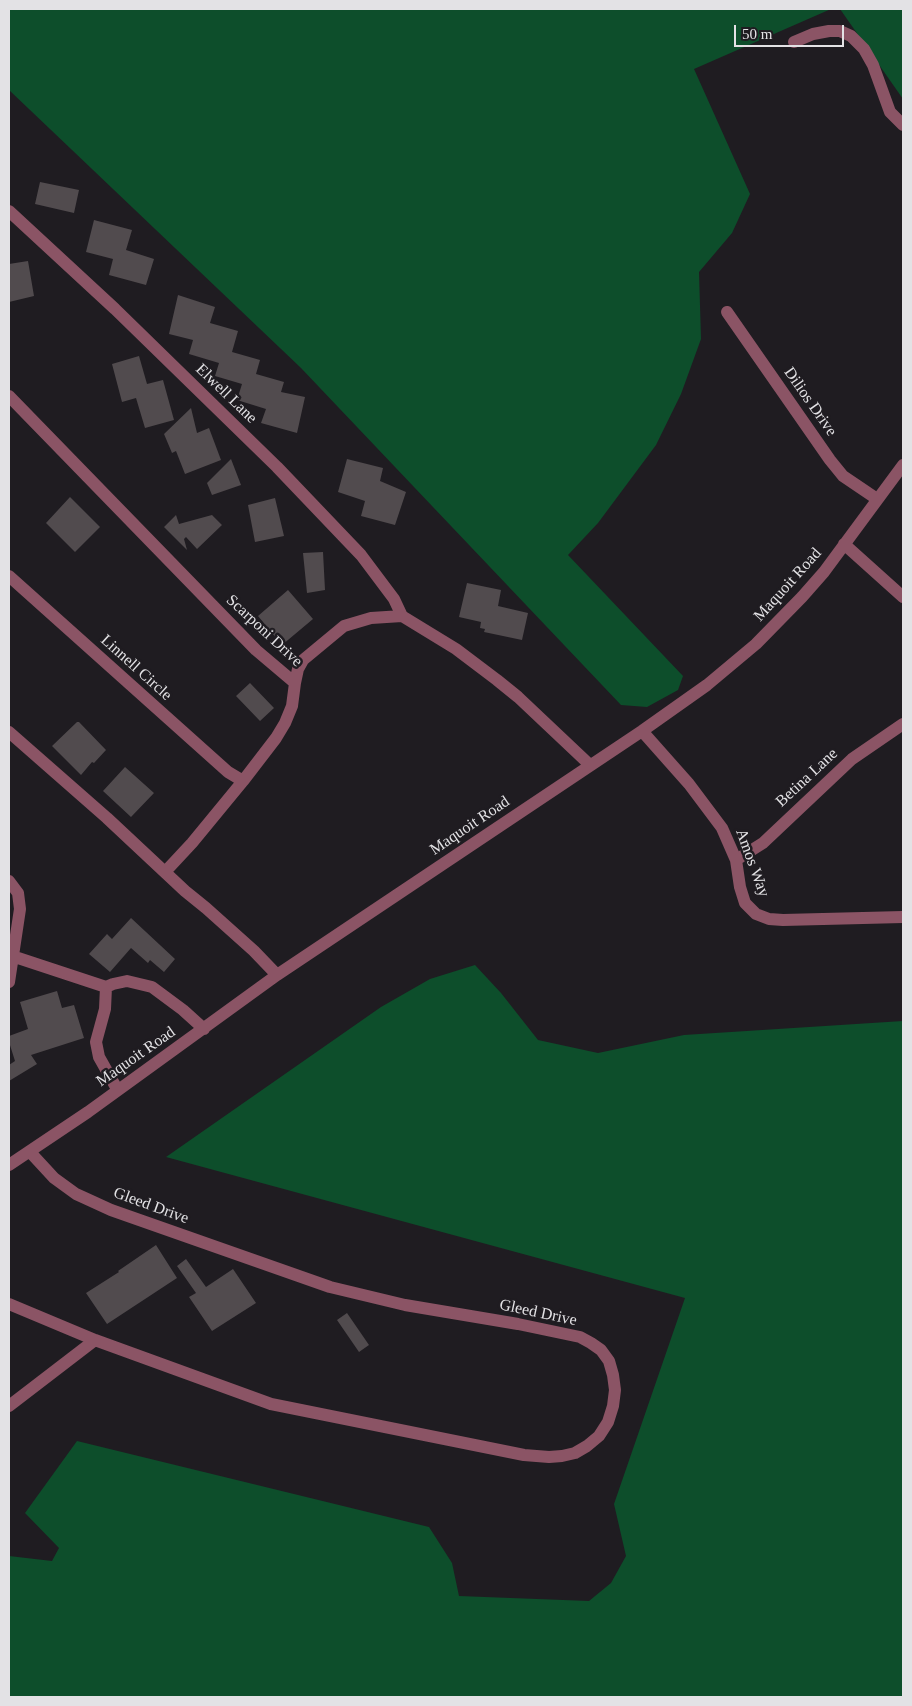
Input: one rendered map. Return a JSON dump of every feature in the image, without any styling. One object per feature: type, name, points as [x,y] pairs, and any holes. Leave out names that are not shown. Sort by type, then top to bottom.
[{"type":"street","points":[[794,42],[829,30],[840,31],[851,36],[864,49],[873,66],[890,112],[903,125]]},
{"type":"street","name":"Elwell Lane","points":[[9,211],[115,309],[277,467],[361,555],[394,599],[402,616]]},
{"type":"street","name":"Dilios Drive","points":[[727,312],[830,460],[843,476],[877,499]]},
{"type":"street","name":"Scarponi Drive","points":[[9,396],[256,650],[295,683],[298,669],[303,660],[344,626],[370,618],[402,616]]},
{"type":"street","name":"Maquoit Road","points":[[9,1165],[88,1112],[117,1089],[204,1029],[277,975],[642,731],[706,685],[756,644],[802,597],[824,572],[903,466]]},
{"type":"street","points":[[844,544],[901,592]]},
{"type":"street","name":"Linnell Circle","points":[[9,576],[228,772],[243,781]]},
{"type":"street","points":[[402,616],[456,649],[497,680],[518,697],[590,765]]},
{"type":"street","points":[[165,872],[192,843],[243,781],[286,723],[292,706],[295,683]]},
{"type":"street","name":"Betina Lane","points":[[736,860],[763,843],[852,759],[903,724]]},
{"type":"street","name":"Amos Way","points":[[642,731],[689,784],[722,828],[736,860],[740,887],[745,903],[756,914],[769,919],[783,920],[903,917]]},
{"type":"street","points":[[9,732],[184,891],[254,951],[277,975]]},
{"type":"street","points":[[9,881],[18,893],[20,909],[11,956],[9,982]]},
{"type":"street","points":[[11,956],[106,987],[127,981],[152,987],[183,1010],[204,1029]]},
{"type":"street","points":[[106,987],[105,1009],[96,1042],[99,1057],[117,1089]]},
{"type":"street","name":"Gleed Drive","points":[[9,1304],[95,1340],[271,1404],[524,1455],[549,1458],[575,1453],[599,1436],[608,1422],[613,1406],[613,1375],[609,1361],[601,1350],[592,1343],[580,1338],[518,1324],[405,1305],[330,1287],[111,1210],[76,1194],[54,1178],[30,1152]]},
{"type":"street","points":[[9,1406],[95,1340]]},
{"type":"green space","points":[[9,9],[831,9],[694,69],[750,194],[732,233],[699,272],[701,339],[681,394],[656,445],[598,523],[568,555],[683,676],[678,690],[647,707],[621,705],[301,368],[9,90]]},
{"type":"green space","points":[[840,9],[903,9],[903,99]]},
{"type":"green space","points":[[475,965],[501,993],[538,1040],[598,1053],[684,1035],[903,1021],[903,1697],[9,1697],[9,1556],[52,1561],[59,1548],[25,1513],[77,1441],[429,1527],[452,1563],[459,1596],[589,1601],[611,1583],[626,1556],[614,1504],[685,1298],[166,1157],[381,1007],[430,979]]},
{"type":"building","points":[[40,182],[79,190],[74,213],[35,204]]},
{"type":"building","points":[[94,220],[132,230],[126,250],[154,259],[146,285],[109,275],[113,259],[86,252]]},
{"type":"building","points":[[28,261],[34,296],[9,302],[9,264]]},
{"type":"building","points":[[178,295],[215,307],[210,323],[238,331],[232,352],[260,360],[256,374],[284,382],[281,392],[305,397],[297,433],[261,423],[266,409],[237,400],[242,384],[215,376],[219,363],[189,354],[193,340],[169,334]]},
{"type":"building","points":[[139,356],[147,384],[163,380],[174,420],[145,428],[136,398],[122,402],[112,364]]},
{"type":"building","points":[[191,408],[197,433],[209,428],[221,460],[185,474],[176,451],[172,453],[164,434]]},
{"type":"building","points":[[231,459],[241,485],[212,495],[207,483]]},
{"type":"building","points":[[347,459],[383,468],[380,481],[406,492],[395,525],[361,516],[365,501],[338,492]]},
{"type":"building","points":[[70,497],[100,527],[75,552],[46,523]]},
{"type":"building","points":[[275,498],[284,536],[255,542],[248,505]]},
{"type":"building","points":[[176,515],[179,524],[212,515],[222,525],[197,549],[186,537],[184,539],[187,550],[164,527]]},
{"type":"building","points":[[323,552],[325,590],[307,593],[303,553]]},
{"type":"building","points":[[467,583],[501,590],[498,606],[528,613],[522,640],[484,632],[485,629],[480,628],[481,622],[459,617]]},
{"type":"building","points":[[288,590],[313,619],[282,645],[258,616]]},
{"type":"building","points":[[250,683],[274,708],[260,721],[236,696]]},
{"type":"building","points":[[77,722],[106,750],[81,775],[52,746]]},
{"type":"building","points":[[125,767],[154,793],[131,817],[103,791]]},
{"type":"building","points":[[131,918],[175,959],[164,972],[150,960],[148,963],[131,948],[110,972],[89,954],[107,934],[112,939]]},
{"type":"building","points":[[57,991],[62,1008],[74,1005],[84,1038],[31,1055],[37,1064],[9,1081],[9,1065],[15,1061],[9,1036],[28,1029],[20,1002]]},
{"type":"building","points":[[156,1245],[177,1278],[107,1324],[86,1293]]},
{"type":"building","points":[[186,1259],[206,1287],[233,1269],[256,1303],[212,1331],[189,1297],[196,1293],[177,1266]]},
{"type":"building","points":[[347,1313],[369,1345],[359,1352],[337,1320]]}]
